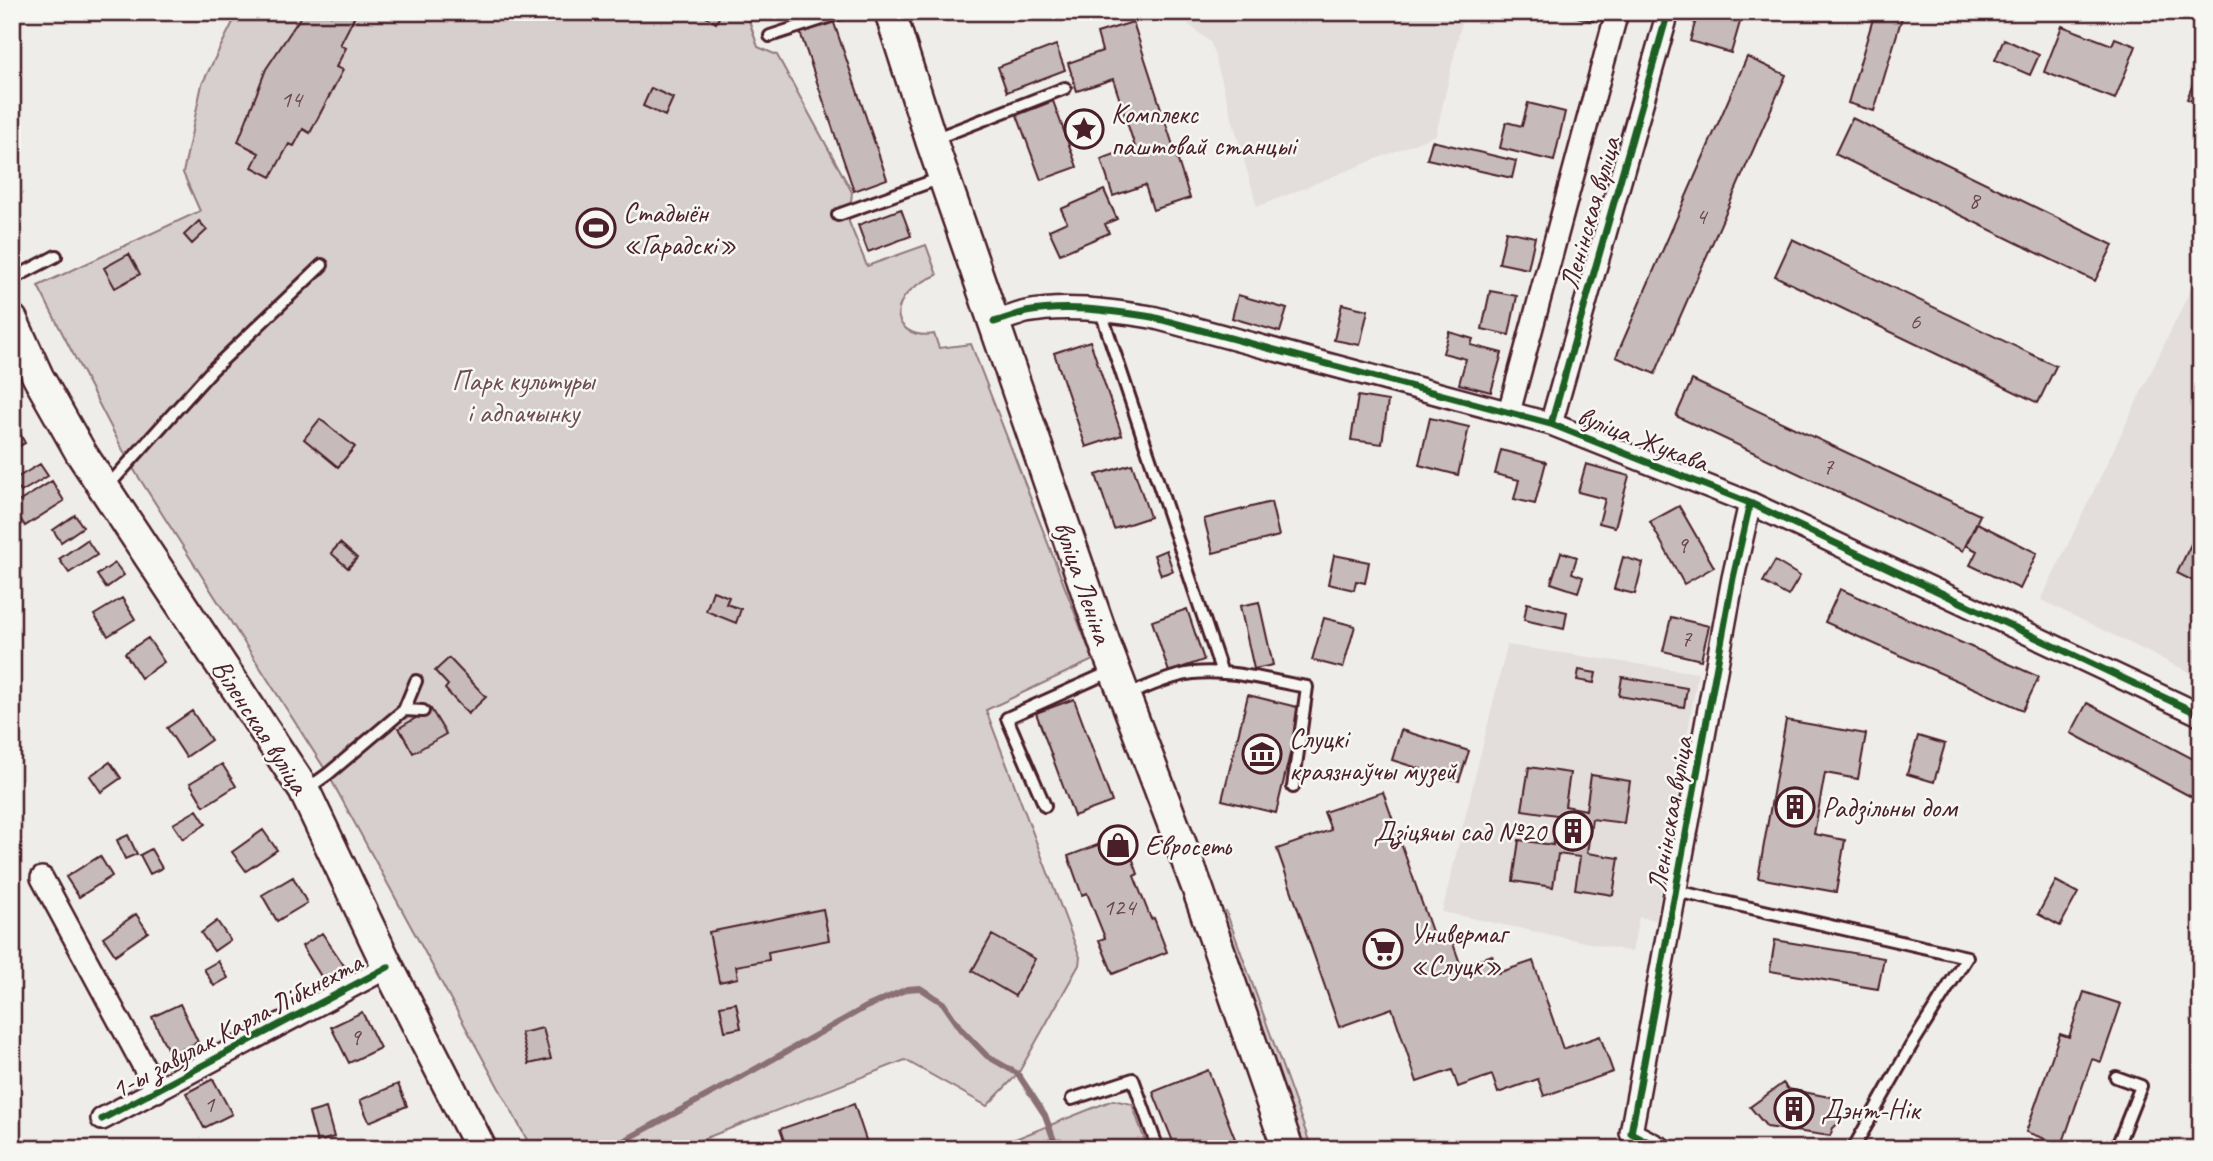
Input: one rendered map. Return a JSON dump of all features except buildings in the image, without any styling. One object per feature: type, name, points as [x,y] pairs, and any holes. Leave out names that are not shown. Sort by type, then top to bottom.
[{"type":"main road","name":"вуліца Леніна","points":[[890,12],[931,140],[1120,683],[1197,887],[1288,1149]]},
{"type":"main road","name":"Віленская вуліца","points":[[12,320],[38,377],[81,453],[304,790],[388,967],[481,1149]]},
{"type":"street","name":"Ленінская вуліца","points":[[1509,412],[1617,12]]},
{"type":"street","name":"Ленінская вуліца","points":[[1551,424],[1668,12]]},
{"type":"street","name":"вуліца Жукава","points":[[994,322],[1027,312],[1100,309],[1152,317],[1551,424],[1750,503],[2201,715]]},
{"type":"street","name":"Ленінская вуліца","points":[[1662,1149],[1632,1132],[1733,578],[1750,503]]},
{"type":"street","name":"1-ы завулак Карла Лібкнехта","points":[[42,878],[157,1091]]},
{"type":"street","name":"1-ы завулак Карла Лібкнехта","points":[[103,1119],[388,967]]},
{"type":"lane","points":[[770,36],[844,12]]},
{"type":"lane","points":[[931,140],[1065,88]]},
{"type":"lane","points":[[838,215],[944,177]]},
{"type":"lane","points":[[12,279],[56,256]]},
{"type":"lane","points":[[104,489],[212,370],[322,265]]},
{"type":"lane","points":[[1100,309],[1222,673]]},
{"type":"lane","points":[[1045,806],[1007,718],[1120,683],[1164,681],[1192,673],[1222,673],[1307,688],[1293,787]]},
{"type":"lane","points":[[304,790],[328,774],[404,710],[416,681]]},
{"type":"lane","points":[[404,710],[423,710]]},
{"type":"lane","points":[[1676,891],[1967,957],[1911,1045],[1853,1149]]},
{"type":"lane","points":[[2116,1077],[2141,1086],[2116,1149]]},
{"type":"lane","points":[[1072,1099],[1133,1079],[1158,1149]]},
{"type":"shaded area","points":[[1174,12],[1464,12],[1436,135],[1257,207],[1211,43]]},
{"type":"shaded area","points":[[2201,268],[2201,678],[2041,600]]},
{"type":"shaded area","points":[[1507,645],[1698,673],[1656,920],[1639,917],[1632,952],[1442,912]]},
{"type":"green space","name":"Парк культуры і адпачынку","points":[[238,12],[746,12],[758,47],[777,55],[852,192],[849,222],[867,266],[926,245],[937,275],[905,296],[898,313],[900,320],[903,326],[916,334],[934,334],[939,348],[971,344],[1093,660],[986,710],[1080,957],[1079,965],[1018,1074],[987,1106],[905,1060],[678,1149],[532,1149],[328,774],[129,462],[38,286],[200,211],[183,173],[202,84]]},
{"type":"green space","points":[[1226,911],[1312,1149],[1303,1149],[1219,914]]},
{"type":"green space","points":[[1113,1100],[1132,1104],[1148,1149],[990,1149]]},
{"type":"waterway","points":[[609,1149],[866,1007],[907,989],[920,988],[943,1003],[961,1029],[987,1056],[1018,1074],[1045,1115],[1057,1149]]},
{"type":"cycle path","points":[[1551,424],[1668,12]]},
{"type":"cycle path","points":[[994,322],[1026,312],[1057,309],[1089,309],[1152,317],[1551,424],[1750,503],[2201,715]]},
{"type":"cycle path","points":[[1662,1149],[1631,1133],[1733,578],[1750,503]]},
{"type":"cycle path","points":[[102,1119],[388,967]]},
{"type":"place","name":"Комплекс паштовай станцыі","points":[[1084,129]]},
{"type":"place","name":"Стадыён «Гарадскі»","points":[[596,228]]},
{"type":"place","name":"Слуцкі краязнаўчы музей","points":[[1262,754]]},
{"type":"place","name":"Радзільны дом","points":[[1795,807]]},
{"type":"place","name":"Дзіцячы сад №20","points":[[1573,831]]},
{"type":"place","name":"Евросеть","points":[[1118,845]]},
{"type":"place","name":"Универмаг «Слуцк»","points":[[1383,949]]},
{"type":"place","name":"Дэнт-Нік","points":[[1794,1109]]}]
